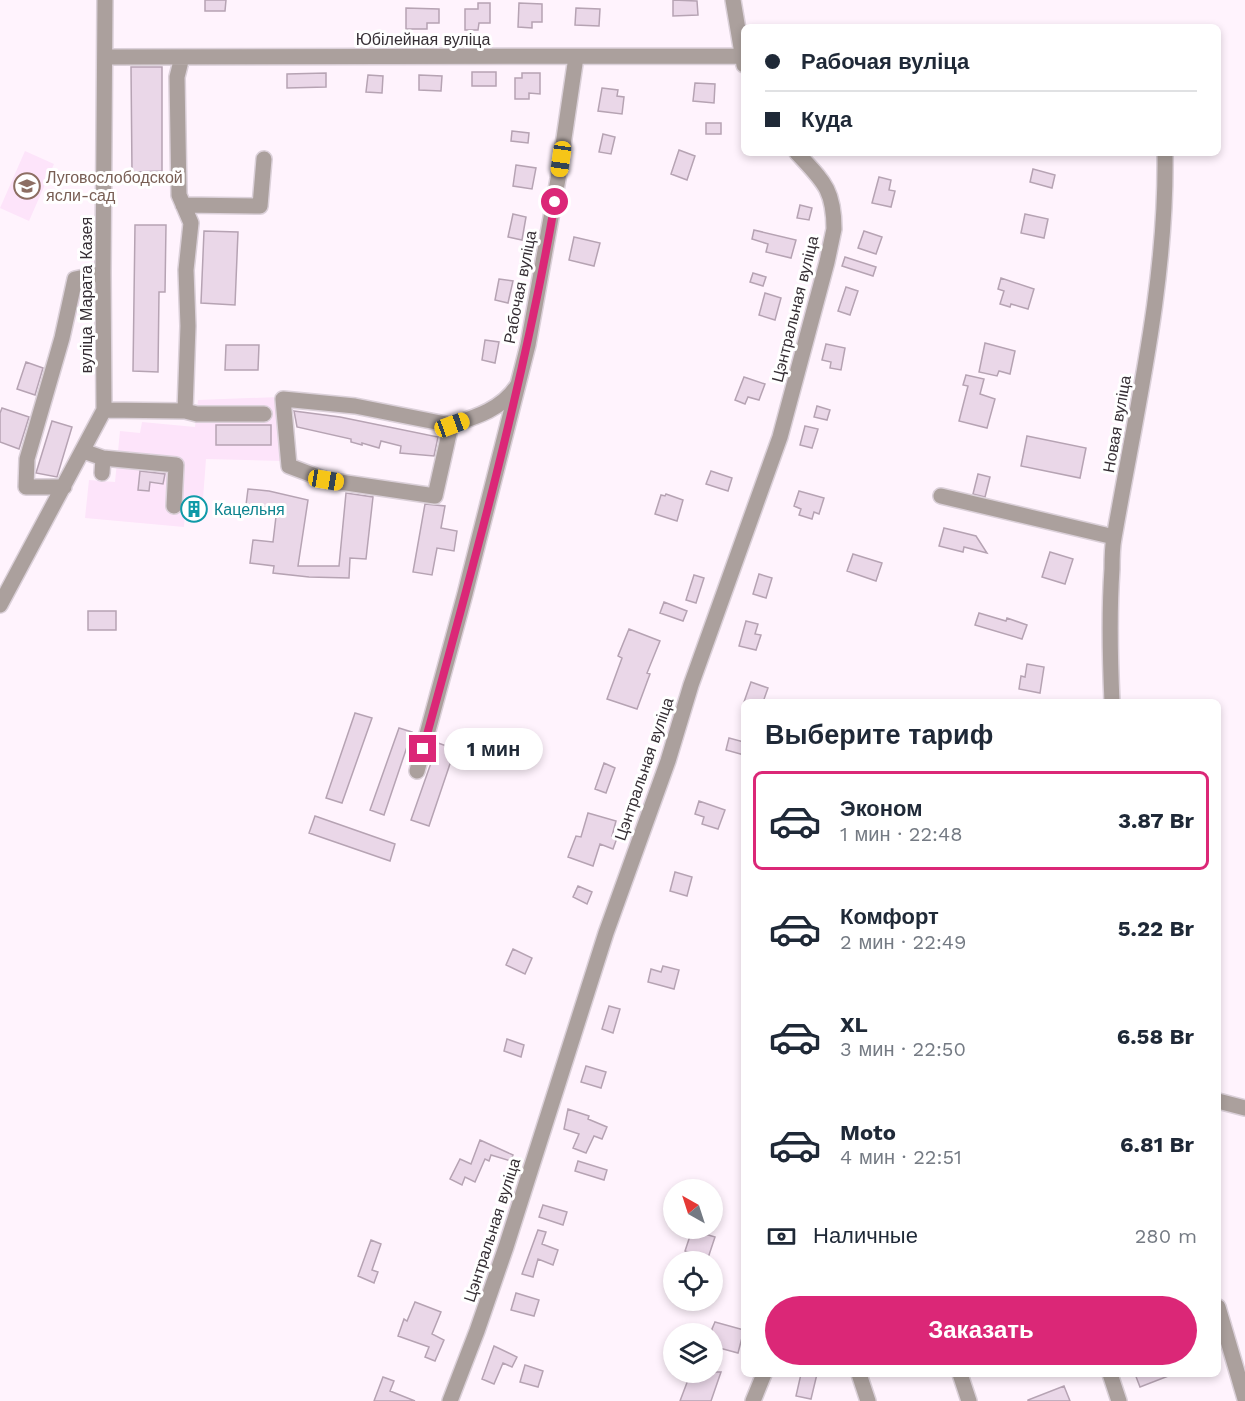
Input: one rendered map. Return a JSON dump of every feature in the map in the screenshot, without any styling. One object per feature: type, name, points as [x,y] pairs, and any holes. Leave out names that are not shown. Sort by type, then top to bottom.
[{"type":"street","name":"вуліца Марата Казея","points":[[104,410],[105,0]]},
{"type":"street","points":[[733,0],[741,53]]},
{"type":"street","name":"Юбілейная вуліца","points":[[105,57],[576,57],[741,60]]},
{"type":"street","points":[[182,57],[177,77],[179,195],[191,223],[186,270],[188,326],[185,411]]},
{"type":"street","name":"Рабочая вуліца","points":[[417,771],[519,381],[547,246],[576,57]]},
{"type":"street","name":"Цэнтральная вуліца","points":[[450,1401],[506,1247],[606,933],[764,485],[792,393],[834,229],[834,212],[829,190],[800,156]]},
{"type":"street","name":"Новая вуліца","points":[[1112,699],[1110,588],[1114,537],[1158,282],[1163,237],[1165,156]]},
{"type":"street","points":[[183,205],[260,206],[264,159]]},
{"type":"street","points":[[64,487],[26,487],[27,459],[62,338],[75,279],[103,273]]},
{"type":"street","points":[[452,425],[435,496],[326,480],[289,466],[283,399],[355,406],[452,425],[480,415],[508,399],[519,381]]},
{"type":"street","points":[[0,605],[104,410],[264,414]]},
{"type":"street","points":[[83,451],[102,466],[176,465],[174,506]]},
{"type":"street","points":[[941,496],[1114,537]]},
{"type":"street","points":[[1221,1102],[1245,1108]]},
{"type":"street","points":[[1221,1317],[1245,1399]]},
{"type":"street","points":[[753,1401],[763,1377]]},
{"type":"street","points":[[860,1377],[868,1401]]},
{"type":"street","points":[[961,1377],[969,1401]]},
{"type":"street","points":[[1111,1377],[1119,1401]]},
{"type":"shaded area","name":"Луговослободской ясли-сад","points":[[25,151],[54,164],[29,221],[0,208]]},
{"type":"shaded area","points":[[279,397],[282,461],[206,459],[203,499],[186,498],[184,527],[85,518],[89,480],[115,482],[120,431],[140,433],[142,422],[195,427],[198,400]]},
{"type":"building","points":[[205,0],[226,0],[225,11],[205,11]]},
{"type":"building","points":[[673,0],[697,1],[698,15],[673,16]]},
{"type":"building","points":[[478,3],[490,3],[490,23],[479,23],[478,30],[465,30],[465,9],[478,9]]},
{"type":"building","points":[[519,3],[542,4],[542,22],[532,22],[532,28],[518,27]]},
{"type":"building","points":[[406,8],[439,9],[439,23],[427,23],[427,29],[406,29]]},
{"type":"building","points":[[576,8],[600,9],[599,26],[575,25]]},
{"type":"building","points":[[131,67],[162,67],[162,171],[132,172]]},
{"type":"building","points":[[472,72],[496,72],[496,86],[472,86]]},
{"type":"building","points":[[326,73],[326,87],[287,88],[287,74]]},
{"type":"building","points":[[522,73],[540,73],[540,94],[529,93],[529,99],[515,99],[515,78],[522,78]]},
{"type":"building","points":[[368,75],[383,76],[382,93],[366,92]]},
{"type":"building","points":[[419,75],[442,76],[441,91],[419,90]]},
{"type":"building","points":[[695,83],[715,84],[714,103],[693,101]]},
{"type":"building","points":[[602,88],[618,90],[617,96],[624,97],[622,114],[598,111]]},
{"type":"building","points":[[706,123],[721,123],[721,134],[706,134]]},
{"type":"building","points":[[512,131],[529,133],[528,143],[511,141]]},
{"type":"building","points":[[603,134],[615,137],[611,154],[599,152]]},
{"type":"building","points":[[679,150],[695,156],[687,180],[671,174]]},
{"type":"building","points":[[516,165],[536,168],[532,189],[513,186]]},
{"type":"building","points":[[1033,169],[1055,175],[1052,188],[1030,182]]},
{"type":"building","points":[[879,177],[891,180],[889,190],[895,191],[891,207],[872,203]]},
{"type":"building","points":[[800,205],[812,208],[809,220],[797,218]]},
{"type":"building","points":[[513,214],[526,217],[522,240],[508,237]]},
{"type":"building","points":[[1025,214],[1048,219],[1044,238],[1021,233]]},
{"type":"building","points":[[135,225],[166,225],[165,292],[159,292],[158,372],[133,371]]},
{"type":"building","points":[[754,230],[796,240],[791,258],[766,252],[768,244],[752,239]]},
{"type":"building","points":[[204,231],[238,232],[235,305],[201,303]]},
{"type":"building","points":[[864,231],[882,237],[876,254],[858,248]]},
{"type":"building","points":[[574,237],[600,243],[594,266],[569,260]]},
{"type":"building","points":[[845,257],[876,267],[873,276],[842,266]]},
{"type":"building","points":[[753,273],[766,277],[763,286],[750,282]]},
{"type":"building","points":[[1001,278],[1034,289],[1028,309],[1011,304],[1010,307],[1000,304],[1004,291],[998,289]]},
{"type":"building","points":[[499,279],[513,281],[508,303],[495,300]]},
{"type":"building","points":[[846,287],[858,291],[850,315],[838,311]]},
{"type":"building","points":[[765,293],[781,298],[775,320],[759,315]]},
{"type":"building","points":[[485,340],[499,342],[495,363],[482,360]]},
{"type":"building","points":[[985,343],[1015,351],[1010,374],[999,371],[997,376],[979,372]]},
{"type":"building","points":[[826,344],[845,348],[841,370],[830,368],[831,362],[822,360]]},
{"type":"building","points":[[226,345],[259,345],[258,370],[225,370]]},
{"type":"building","points":[[26,362],[43,368],[35,395],[17,389]]},
{"type":"building","points":[[966,375],[984,379],[980,394],[995,399],[987,428],[959,421],[968,386],[963,385]]},
{"type":"building","points":[[744,377],[765,384],[759,400],[748,397],[745,404],[735,400]]},
{"type":"building","points":[[817,406],[830,410],[827,420],[814,417]]},
{"type":"building","points":[[2,408],[29,417],[19,449],[0,442]]},
{"type":"building","points":[[294,411],[340,417],[438,437],[434,456],[400,453],[401,446],[381,441],[379,448],[362,443],[362,445],[351,442],[351,439],[297,427]]},
{"type":"building","points":[[52,421],[72,427],[57,477],[36,473]]},
{"type":"building","points":[[216,425],[271,425],[271,445],[216,445]]},
{"type":"building","points":[[805,426],[818,429],[812,448],[800,445]]},
{"type":"building","points":[[1027,436],[1086,448],[1080,478],[1021,466]]},
{"type":"building","points":[[140,471],[165,474],[163,484],[150,482],[149,491],[138,490]]},
{"type":"building","points":[[711,471],[732,478],[728,491],[706,484]]},
{"type":"building","points":[[978,474],[990,477],[985,497],[973,494]]},
{"type":"building","points":[[248,489],[269,491],[308,500],[298,566],[339,566],[346,493],[373,497],[366,559],[350,558],[349,578],[273,573],[274,566],[250,563],[253,540],[273,542],[277,508],[246,505]]},
{"type":"building","points":[[799,491],[824,498],[819,514],[814,512],[812,519],[799,515],[801,509],[794,506]]},
{"type":"building","points":[[666,494],[683,500],[677,521],[655,514],[661,495]]},
{"type":"building","points":[[425,504],[445,506],[441,528],[457,531],[454,551],[437,548],[432,575],[413,572]]},
{"type":"building","points":[[944,528],[976,536],[987,553],[964,547],[963,552],[939,546]]},
{"type":"building","points":[[1050,552],[1073,559],[1065,584],[1042,577]]},
{"type":"building","points":[[853,554],[882,563],[876,581],[847,571]]},
{"type":"building","points":[[759,574],[772,578],[766,598],[753,594]]},
{"type":"building","points":[[694,575],[704,578],[696,603],[686,600]]},
{"type":"building","points":[[664,602],[687,611],[683,621],[660,613]]},
{"type":"building","points":[[88,611],[116,611],[116,630],[88,630]]},
{"type":"building","points":[[979,613],[1006,621],[1007,618],[1027,625],[1022,639],[975,625]]},
{"type":"building","points":[[746,621],[758,624],[755,634],[761,635],[756,650],[739,646]]},
{"type":"building","points":[[629,629],[660,641],[647,673],[650,674],[637,709],[607,699],[622,658],[618,656]]},
{"type":"building","points":[[1027,664],[1044,667],[1040,693],[1019,689],[1021,676],[1025,677]]},
{"type":"building","points":[[751,682],[768,688],[764,699],[745,699]]},
{"type":"building","points":[[355,713],[372,718],[342,803],[326,798]]},
{"type":"building","points":[[399,728],[412,732],[384,815],[370,810]]},
{"type":"building","points":[[729,738],[741,741],[741,754],[726,750]]},
{"type":"building","points":[[438,743],[455,749],[429,826],[411,820]]},
{"type":"building","points":[[604,763],[615,768],[606,793],[595,789]]},
{"type":"building","points":[[699,801],[725,810],[718,829],[702,824],[704,817],[695,814]]},
{"type":"building","points":[[588,813],[616,821],[612,836],[617,838],[613,849],[600,844],[593,866],[568,857],[576,836],[581,837]]},
{"type":"building","points":[[315,816],[395,844],[390,861],[309,833]]},
{"type":"building","points":[[675,872],[692,877],[687,896],[670,891]]},
{"type":"building","points":[[578,886],[592,892],[587,904],[573,897]]},
{"type":"building","points":[[513,949],[532,958],[525,974],[506,965]]},
{"type":"building","points":[[663,966],[679,970],[674,989],[648,982],[651,969],[661,972]]},
{"type":"building","points":[[609,1006],[620,1009],[613,1033],[602,1029]]},
{"type":"building","points":[[507,1039],[524,1045],[521,1057],[504,1051]]},
{"type":"building","points":[[586,1066],[606,1072],[601,1088],[581,1082]]},
{"type":"building","points":[[568,1109],[589,1116],[588,1119],[607,1127],[602,1139],[594,1136],[586,1153],[573,1148],[579,1134],[564,1129]]},
{"type":"building","points":[[480,1140],[513,1155],[511,1161],[491,1155],[489,1161],[485,1159],[475,1182],[465,1177],[462,1185],[450,1179],[460,1159],[471,1164]]},
{"type":"building","points":[[578,1161],[607,1170],[604,1180],[575,1171]]},
{"type":"building","points":[[543,1205],[567,1212],[563,1225],[539,1217]]},
{"type":"building","points":[[538,1230],[546,1232],[542,1244],[558,1250],[553,1265],[538,1259],[533,1277],[522,1274]]},
{"type":"building","points":[[689,1239],[714,1239],[710,1251],[685,1251]]},
{"type":"building","points":[[371,1240],[381,1244],[372,1270],[378,1272],[374,1283],[358,1276]]},
{"type":"building","points":[[516,1293],[539,1300],[534,1316],[511,1310]]},
{"type":"building","points":[[415,1302],[441,1312],[432,1334],[444,1340],[435,1361],[425,1357],[429,1347],[398,1336],[404,1319],[407,1321]]},
{"type":"building","points":[[723,1324],[741,1329],[738,1353],[723,1349]]},
{"type":"building","points":[[494,1346],[517,1357],[512,1367],[503,1363],[494,1384],[482,1379]]},
{"type":"building","points":[[525,1365],[543,1371],[538,1387],[520,1382]]},
{"type":"building","points":[[383,1377],[394,1381],[390,1391],[415,1401],[374,1401]]},
{"type":"building","points":[[800,1377],[816,1377],[811,1399],[796,1396]]},
{"type":"building","points":[[1136,1377],[1166,1377],[1140,1387]]},
{"type":"building","points":[[687,1383],[717,1383],[711,1401],[680,1401]]},
{"type":"building","points":[[1064,1386],[1070,1401],[1028,1401],[1028,1400]]},
{"type":"place","name":"Луговослободской ясли-сад","points":[[27,186]]},
{"type":"place","name":"Кацельня","points":[[194,509]]},
{"type":"route","points":[[423,749],[528,345],[555,202]]}]
